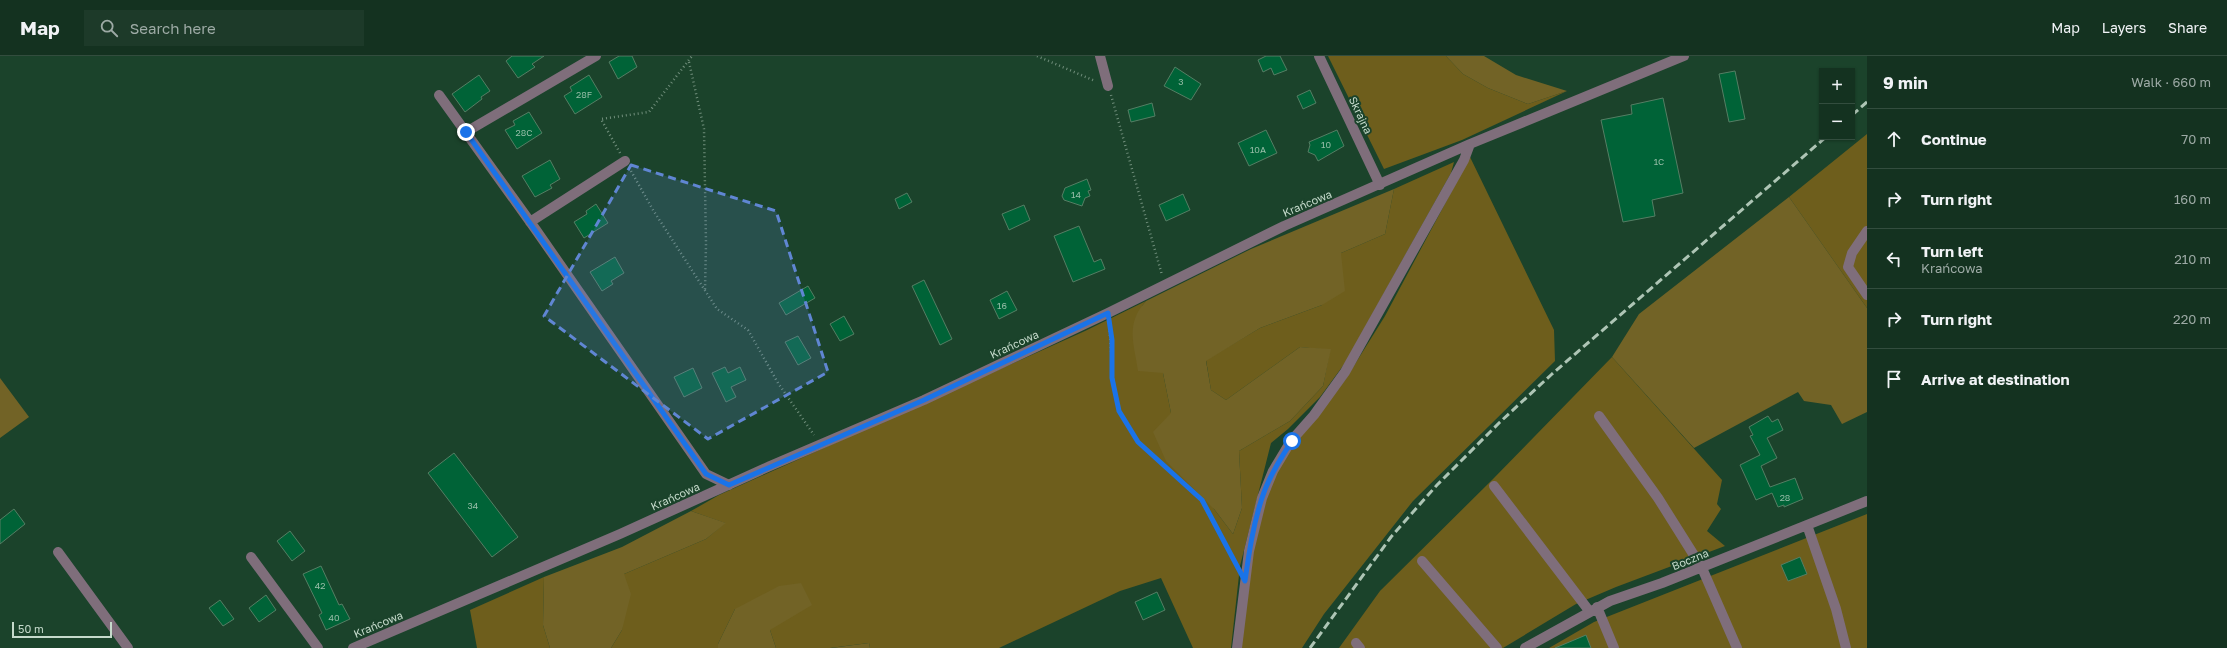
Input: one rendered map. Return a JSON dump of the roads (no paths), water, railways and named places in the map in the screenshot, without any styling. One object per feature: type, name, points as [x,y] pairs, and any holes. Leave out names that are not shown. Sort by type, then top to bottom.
[{"type":"street","points":[[466,132],[596,56]]},
{"type":"street","points":[[1100,56],[1108,86]]},
{"type":"street","name":"Skrajna","points":[[1320,56],[1380,185]]},
{"type":"street","name":"Krańcowa","points":[[353,648],[620,534],[820,444],[924,400],[1108,313],[1284,226],[1380,185],[1470,144],[1684,56]]},
{"type":"street","points":[[439,95],[530,222],[706,474],[729,485]]},
{"type":"street","points":[[1237,648],[1249,551],[1262,498],[1273,471],[1292,441],[1314,415],[1345,372],[1464,160],[1470,144]]},
{"type":"street","points":[[530,222],[625,161]]},
{"type":"street","points":[[1867,231],[1852,253],[1848,267],[1867,295]]},
{"type":"street","points":[[1599,416],[1658,498],[1702,568],[1737,648]]},
{"type":"street","points":[[1494,486],[1594,609],[1614,648]]},
{"type":"street","name":"Boczna","points":[[1525,648],[1610,601],[1702,568],[1867,501]]},
{"type":"street","points":[[1807,525],[1836,609],[1846,648]]},
{"type":"street","points":[[58,552],[128,648]]},
{"type":"street","points":[[251,557],[318,648]]},
{"type":"street","points":[[1422,561],[1497,648]]},
{"type":"railway","points":[[1855,112],[1867,102]]},
{"type":"railway","points":[[1310,648],[1391,537],[1437,485],[1500,422],[1552,374],[1823,140]]}]
